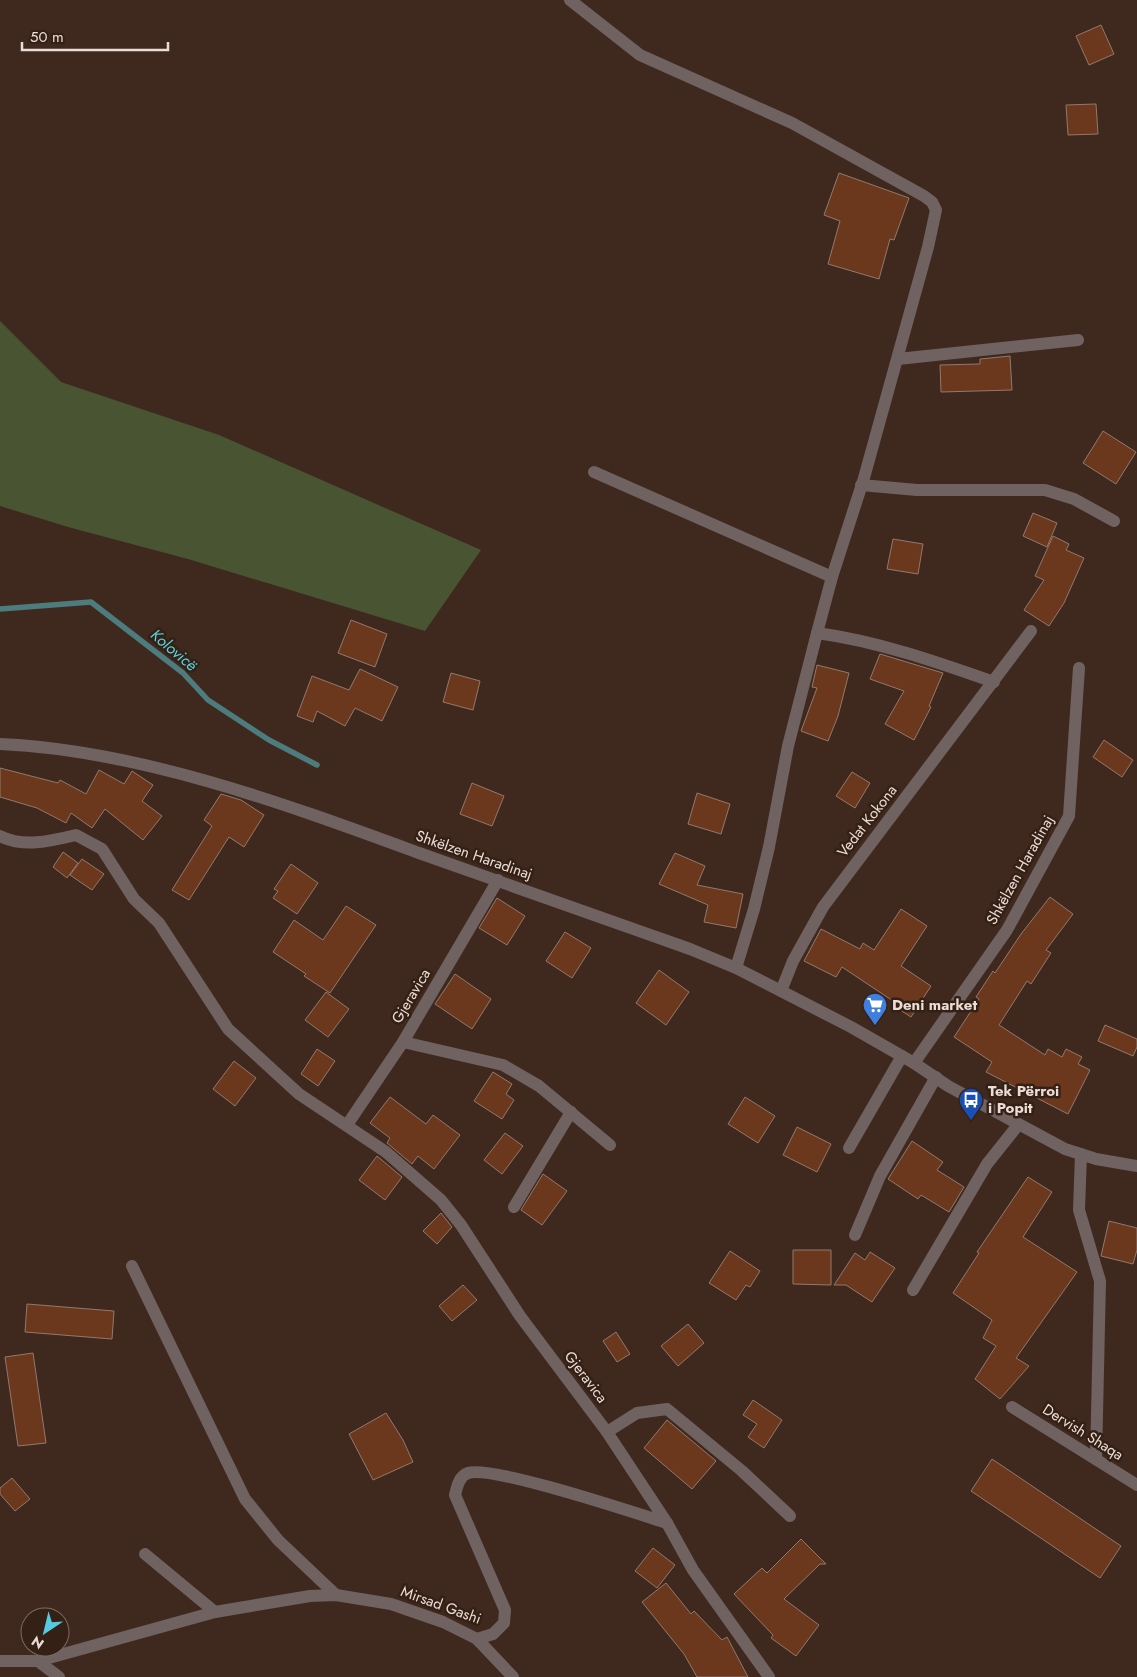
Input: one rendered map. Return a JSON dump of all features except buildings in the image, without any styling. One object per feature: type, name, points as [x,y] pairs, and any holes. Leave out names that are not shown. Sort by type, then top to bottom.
[{"type":"street","points":[[570,0],[640,55],[792,123],[932,202],[936,210],[898,359],[817,633],[788,746],[758,892],[736,968]]},
{"type":"street","points":[[898,359],[1078,340]]},
{"type":"street","points":[[594,472],[832,577]]},
{"type":"street","points":[[861,485],[917,490],[1045,490],[1074,499],[1114,521]]},
{"type":"street","name":"Vedat Kokona","points":[[781,991],[793,961],[823,907],[1031,631]]},
{"type":"street","points":[[817,633],[843,636],[877,645],[994,682]]},
{"type":"street","name":"Shkëlzen Haradinaj","points":[[914,1063],[1007,930],[1069,816],[1079,668]]},
{"type":"street","name":"Shkëlzen Haradinaj","points":[[0,744],[45,746],[111,758],[231,788],[498,880],[736,968],[902,1056],[1018,1125],[1065,1149],[1137,1166]]},
{"type":"street","name":"Gjeravica","points":[[0,836],[10,841],[45,843],[76,835],[102,849],[134,899],[159,923],[228,1029],[300,1094],[386,1152],[441,1200],[461,1225],[520,1316],[607,1432],[668,1522],[693,1570],[769,1677]]},
{"type":"street","name":"Gjeravica","points":[[347,1125],[403,1042],[498,880]]},
{"type":"street","points":[[403,1042],[503,1065],[539,1086],[610,1145]]},
{"type":"street","points":[[849,1148],[902,1056]]},
{"type":"street","points":[[856,1235],[880,1176],[936,1077]]},
{"type":"street","points":[[514,1207],[571,1112]]},
{"type":"street","points":[[913,1290],[987,1164],[1018,1125]]},
{"type":"street","points":[[1081,1154],[1080,1210],[1100,1281],[1096,1459]]},
{"type":"street","points":[[132,1266],[245,1499],[278,1540],[336,1595]]},
{"type":"street","name":"Dervish Shaqa","points":[[1012,1407],[1137,1485]]},
{"type":"street","points":[[607,1432],[636,1413],[667,1409],[742,1471],[790,1516]]},
{"type":"street","name":"Mirsad Gashi","points":[[0,1661],[38,1661],[215,1612],[310,1596],[336,1595],[391,1604],[443,1622],[477,1639],[493,1634],[504,1623],[505,1610],[456,1495],[458,1483],[466,1474],[478,1471],[537,1484],[668,1522]]},
{"type":"street","points":[[145,1554],[215,1612]]},
{"type":"street","points":[[477,1639],[513,1677]]},
{"type":"street","points":[[38,1661],[59,1677]]},
{"type":"green space","points":[[0,321],[61,382],[219,435],[481,550],[425,631],[188,559],[68,527],[0,506]]},
{"type":"waterway","name":"Kolovicë","points":[[0,609],[91,602],[183,673],[208,700],[269,740],[317,765]]},
{"type":"place","name":"Deni market","points":[[875,1026]]},
{"type":"place","name":"Tek Përroi i Popit","points":[[971,1121]]}]
